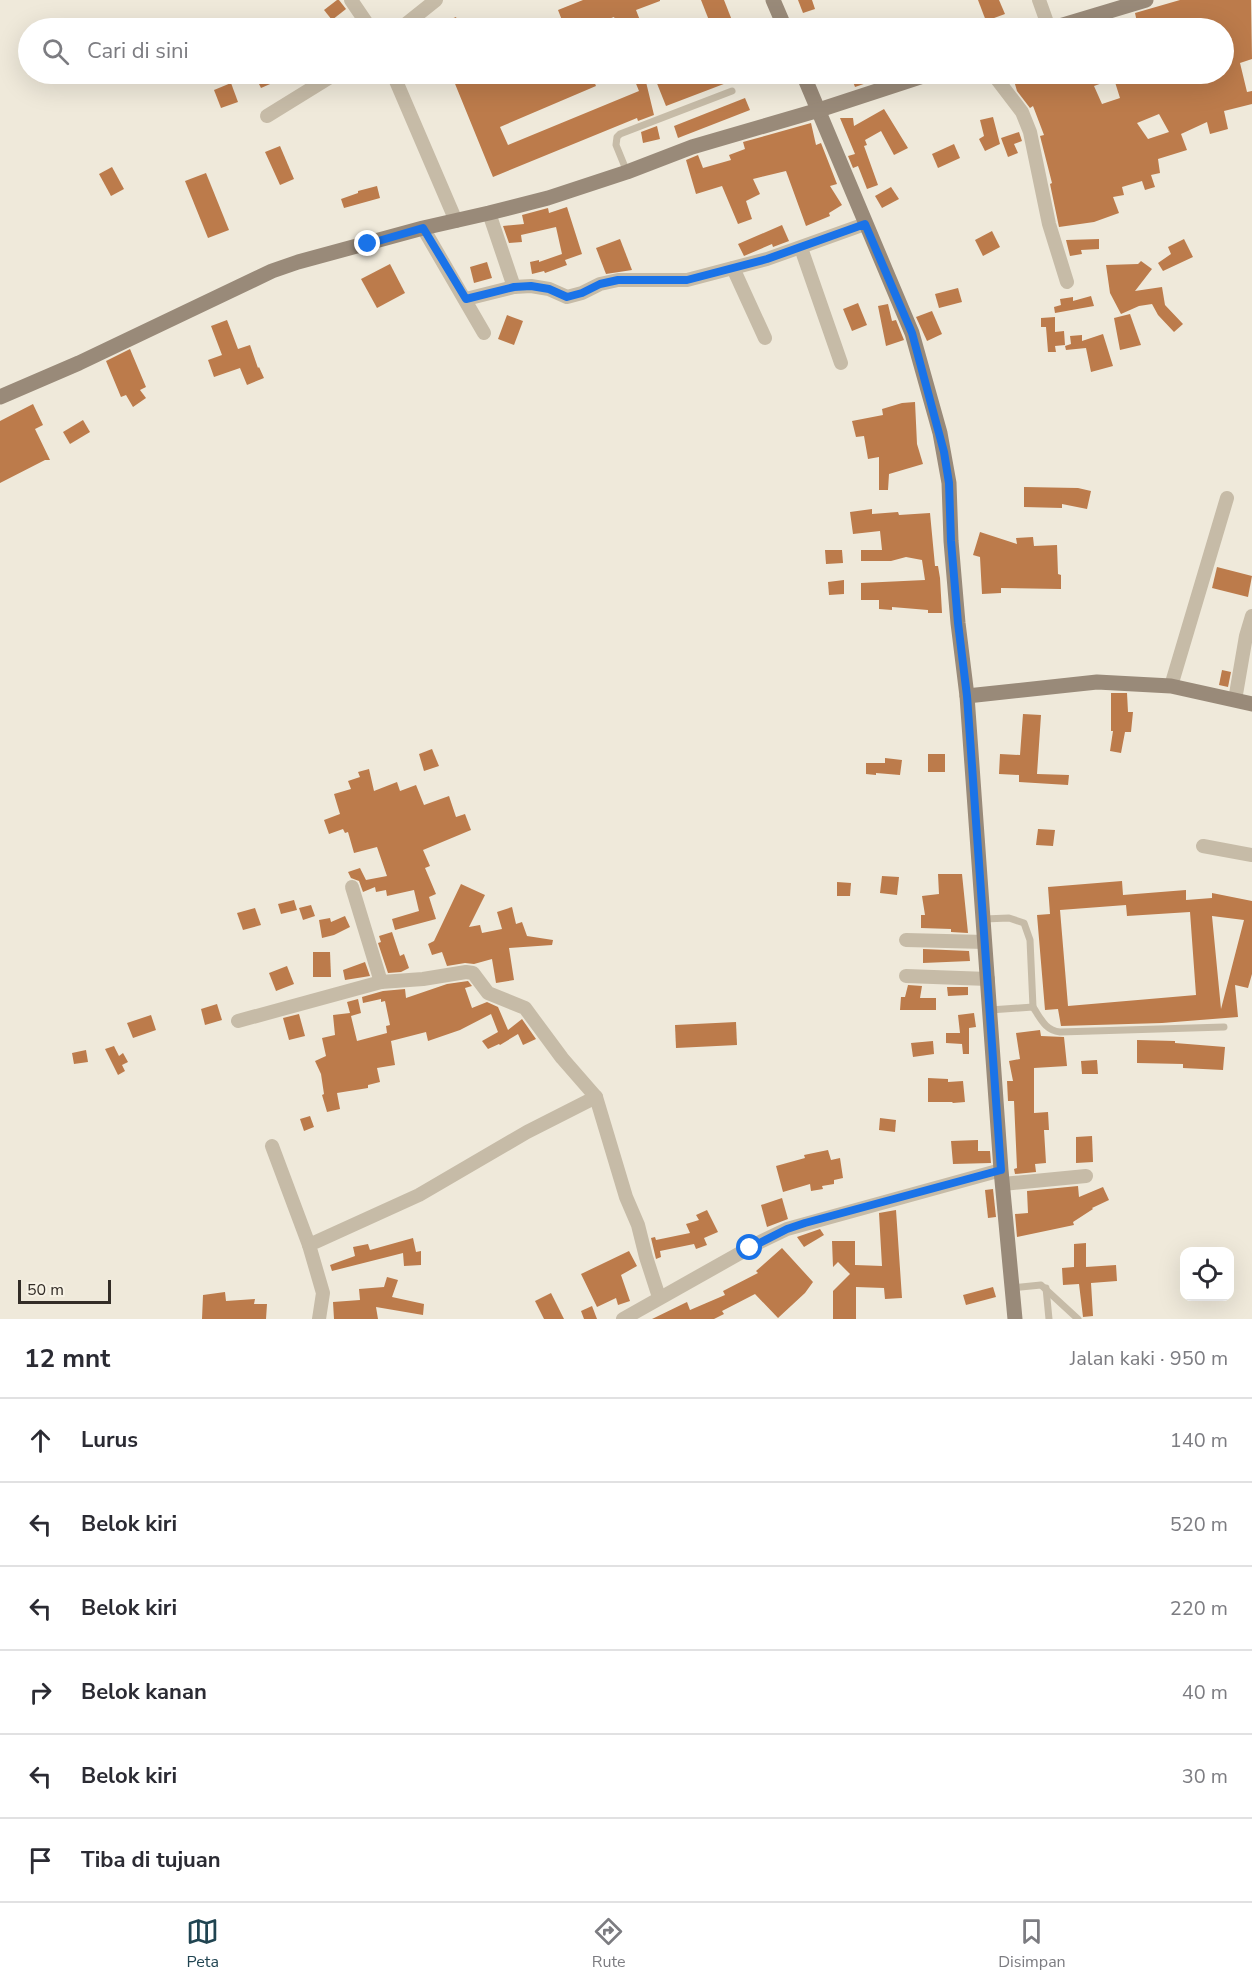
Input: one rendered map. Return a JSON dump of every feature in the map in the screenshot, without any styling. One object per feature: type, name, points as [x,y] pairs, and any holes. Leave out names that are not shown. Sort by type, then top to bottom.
[{"type":"street","points":[[351,0],[363,18]]},
{"type":"street","points":[[414,18],[436,0]]},
{"type":"street","points":[[773,0],[781,18]]},
{"type":"street","points":[[1039,0],[1046,18]]},
{"type":"street","points":[[1079,18],[1146,0]]},
{"type":"street","points":[[267,116],[319,84]]},
{"type":"street","points":[[397,84],[452,210]]},
{"type":"street","points":[[808,84],[912,333],[940,433],[949,483],[953,565],[967,696],[1002,1177],[1015,1319]]},
{"type":"street","points":[[0,397],[79,363],[272,271],[298,261],[423,228],[452,210],[489,213],[548,198],[623,164],[692,147],[816,102],[889,84]]},
{"type":"street","points":[[1001,84],[1022,112],[1030,132],[1049,224],[1067,282]]},
{"type":"street","points":[[489,213],[514,287]]},
{"type":"street","points":[[466,299],[514,287],[531,286],[549,289],[567,297],[600,284],[618,280],[687,280],[801,248],[865,224]]},
{"type":"street","points":[[423,228],[484,333]]},
{"type":"street","points":[[801,248],[841,363]]},
{"type":"street","points":[[733,268],[765,338]]},
{"type":"street","points":[[1172,686],[1227,498]]},
{"type":"street","points":[[1235,700],[1246,636],[1252,616]]},
{"type":"street","points":[[967,696],[1097,682],[1172,686],[1252,704]]},
{"type":"street","points":[[1203,846],[1252,855]]},
{"type":"street","points":[[352,887],[381,982]]},
{"type":"street","points":[[906,940],[985,942]]},
{"type":"street","points":[[238,1021],[381,982],[473,973],[488,993],[525,1008],[562,1058],[596,1097],[659,1297]]},
{"type":"street","points":[[906,975],[988,979]]},
{"type":"street","points":[[309,1245],[419,1196],[527,1132],[596,1097]]},
{"type":"street","points":[[272,1146],[309,1245],[323,1293],[319,1319]]},
{"type":"street","points":[[622,1319],[639,1315],[659,1297],[787,1229],[1002,1177],[1086,1176]]},
{"type":"lane","points":[[623,164],[616,141],[620,134],[732,91]]},
{"type":"lane","points":[[984,919],[1009,918],[1024,923],[1030,940],[1033,1007],[1045,1026],[1051,1030],[1060,1032],[1224,1027]]},
{"type":"lane","points":[[990,1010],[1033,1007]]},
{"type":"lane","points":[[1012,1288],[1041,1285],[1078,1319]]},
{"type":"lane","points":[[1046,1288],[1049,1319]]},
{"type":"building","points":[[337,0],[346,9],[335,18],[330,18],[324,10]]},
{"type":"building","points":[[583,0],[660,0],[636,10],[639,18],[561,18],[558,10]]},
{"type":"building","points":[[701,0],[724,0],[731,18],[708,18]]},
{"type":"building","points":[[798,0],[812,0],[815,9],[803,13]]},
{"type":"building","points":[[978,0],[999,0],[1005,14],[994,18],[985,18]]},
{"type":"building","points":[[1180,0],[1251,0],[1252,59],[1240,63],[1247,92],[1252,91],[1252,104],[1224,111],[1228,129],[1210,134],[1207,122],[1181,134],[1187,150],[1158,159],[1160,173],[1151,175],[1155,187],[1145,190],[1142,181],[1122,187],[1124,195],[1113,197],[1119,213],[1094,222],[1059,227],[1050,184],[1052,183],[1040,136],[1044,135],[1033,106],[1030,108],[1017,91],[1015,84],[1100,84],[1094,86],[1102,104],[1120,98],[1116,84],[1234,84],[1234,18],[1136,18],[1135,13]],"holes":[[[1159,114],[1169,132],[1148,139],[1137,123]]]},
{"type":"building","points":[[231,84],[238,102],[221,108],[214,90]]},
{"type":"building","points":[[455,84],[595,84],[596,86],[500,127],[508,145],[639,91],[636,84],[646,84],[654,115],[638,121],[637,118],[493,177]]},
{"type":"building","points":[[657,84],[724,84],[666,106]]},
{"type":"building","points":[[745,98],[750,110],[678,138],[674,126]]},
{"type":"building","points":[[884,109],[908,148],[894,155],[881,131],[865,140],[867,145],[864,146],[878,185],[867,189],[858,166],[853,168],[848,156],[855,154],[840,118],[853,118],[854,126]]},
{"type":"building","points":[[993,117],[1000,144],[985,151],[979,139],[984,136],[980,120]]},
{"type":"building","points":[[811,123],[816,145],[821,143],[837,184],[830,186],[842,205],[829,213],[830,216],[806,226],[786,171],[753,179],[760,194],[746,201],[752,219],[738,224],[722,186],[696,194],[686,160],[698,155],[703,168],[731,160],[729,155],[745,149],[743,142]]},
{"type":"building","points":[[657,126],[660,139],[643,143],[641,132]]},
{"type":"building","points":[[1019,132],[1022,141],[1014,144],[1018,153],[1008,157],[1001,138]]},
{"type":"building","points":[[954,144],[960,158],[938,168],[932,154]]},
{"type":"building","points":[[280,146],[294,179],[280,185],[265,152]]},
{"type":"building","points":[[112,167],[124,189],[111,196],[99,174]]},
{"type":"building","points":[[206,173],[229,230],[208,238],[185,181]]},
{"type":"building","points":[[377,186],[380,198],[344,208],[341,199]]},
{"type":"building","points":[[891,187],[899,199],[882,208],[875,196]]},
{"type":"building","points":[[567,207],[582,254],[565,260],[567,265],[545,273],[544,271],[532,274],[530,262],[539,260],[539,262],[562,254],[556,227],[521,235],[522,242],[509,243],[503,226],[524,224],[522,215],[548,208],[549,213]]},
{"type":"building","points":[[782,225],[789,241],[773,247],[772,244],[744,256],[738,244]]},
{"type":"building","points":[[992,231],[1000,247],[983,256],[975,240]]},
{"type":"building","points":[[620,239],[632,270],[606,274],[596,248]]},
{"type":"building","points":[[1099,239],[1099,249],[1081,250],[1082,254],[1070,256],[1066,240]]},
{"type":"building","points":[[1184,239],[1193,257],[1163,271],[1158,263],[1171,254],[1168,247]]},
{"type":"building","points":[[1141,261],[1152,269],[1135,291],[1162,287],[1165,305],[1183,324],[1174,332],[1158,315],[1152,304],[1139,306],[1121,314],[1110,293],[1106,265],[1138,264]]},
{"type":"building","points":[[487,262],[492,278],[474,283],[470,267]]},
{"type":"building","points":[[390,264],[405,293],[377,308],[361,279]]},
{"type":"building","points":[[958,288],[962,302],[939,308],[935,294]]},
{"type":"building","points":[[1091,296],[1094,306],[1055,313],[1054,307],[1061,305],[1060,299],[1073,297],[1073,301]]},
{"type":"building","points":[[858,303],[867,325],[852,331],[843,309]]},
{"type":"building","points":[[888,304],[892,321],[896,320],[904,340],[886,346],[878,306]]},
{"type":"building","points":[[932,311],[942,334],[927,341],[916,317]]},
{"type":"building","points":[[1130,314],[1141,345],[1120,350],[1114,318]]},
{"type":"building","points":[[507,315],[523,321],[514,345],[498,339]]},
{"type":"building","points":[[1055,317],[1055,332],[1064,331],[1065,345],[1055,346],[1056,352],[1048,352],[1046,327],[1041,327],[1041,318]]},
{"type":"building","points":[[227,320],[238,349],[250,345],[264,378],[247,385],[240,368],[214,377],[208,360],[222,355],[211,326]]},
{"type":"building","points":[[1103,334],[1113,366],[1091,372],[1086,348],[1066,350],[1065,346],[1071,344],[1070,336],[1082,335],[1082,341]]},
{"type":"building","points":[[130,349],[146,387],[140,390],[146,398],[133,407],[126,395],[121,397],[106,361]]},
{"type":"building","points":[[915,402],[917,444],[923,464],[889,474],[888,490],[879,490],[879,457],[868,459],[864,436],[856,437],[852,421],[883,415],[882,409]]},
{"type":"building","points":[[33,404],[43,425],[35,429],[50,460],[45,460],[0,483],[0,421]]},
{"type":"building","points":[[83,420],[90,432],[70,444],[63,432]]},
{"type":"building","points":[[1024,487],[1078,488],[1091,491],[1087,509],[1062,504],[1062,508],[1024,507]]},
{"type":"building","points":[[872,509],[872,514],[930,513],[935,566],[938,566],[940,578],[942,613],[892,607],[892,610],[879,609],[879,600],[861,600],[861,583],[925,580],[922,560],[906,557],[891,561],[861,561],[861,550],[882,550],[880,531],[853,534],[850,512]]},
{"type":"building","points":[[980,532],[1017,544],[1016,538],[1033,537],[1034,546],[1057,545],[1061,589],[1001,588],[1001,593],[982,594],[980,557],[973,555]]},
{"type":"building","points":[[825,550],[842,550],[843,563],[826,564]]},
{"type":"building","points":[[1217,567],[1252,576],[1248,597],[1212,588]]},
{"type":"building","points":[[844,580],[844,594],[829,595],[828,582]]},
{"type":"building","points":[[1222,670],[1231,672],[1228,687],[1219,685]]},
{"type":"building","points":[[1111,693],[1127,693],[1128,712],[1133,712],[1131,732],[1125,732],[1121,753],[1110,751],[1113,731],[1111,731]]},
{"type":"building","points":[[1023,714],[1041,715],[1037,774],[1069,775],[1068,785],[1019,782],[1019,775],[999,774],[1000,754],[1020,755]]},
{"type":"building","points":[[432,749],[439,766],[424,771],[419,754]]},
{"type":"building","points":[[928,754],[945,754],[945,772],[928,772]]},
{"type":"building","points":[[885,758],[902,760],[900,775],[866,774],[866,763],[885,763]]},
{"type":"building","points":[[369,769],[374,791],[397,782],[400,791],[416,785],[424,805],[449,796],[456,817],[465,814],[471,830],[423,850],[430,866],[425,868],[436,894],[429,897],[436,919],[395,930],[392,919],[419,911],[414,890],[387,896],[386,890],[376,892],[375,887],[363,892],[359,881],[351,878],[348,872],[360,868],[366,880],[387,876],[377,847],[354,853],[348,832],[345,833],[343,829],[329,834],[324,820],[340,814],[334,794],[351,789],[348,781],[360,777],[358,772]]},
{"type":"building","points":[[1038,829],[1055,830],[1053,846],[1036,845]]},
{"type":"building","points":[[938,874],[962,874],[968,933],[951,932],[951,929],[921,928],[921,915],[925,915],[922,896],[939,894]]},
{"type":"building","points":[[882,876],[899,877],[897,895],[880,893]]},
{"type":"building","points":[[1122,881],[1123,895],[1186,890],[1186,900],[1212,898],[1212,893],[1252,901],[1252,974],[1248,988],[1235,985],[1238,1017],[1162,1023],[1061,1026],[1058,1009],[1045,1010],[1037,915],[1050,914],[1048,887]],"holes":[[[1126,905],[1127,916],[1190,912],[1196,995],[1068,1006],[1060,910]],[[1212,916],[1244,920],[1221,1009]]]},
{"type":"building","points":[[837,882],[851,883],[850,896],[837,896]]},
{"type":"building","points":[[461,884],[485,895],[469,927],[480,925],[482,933],[502,929],[497,912],[512,907],[516,924],[522,922],[527,936],[553,940],[552,945],[509,948],[514,980],[496,983],[492,959],[474,964],[447,966],[442,952],[432,955],[428,944],[434,941]]},
{"type":"building","points":[[294,900],[297,910],[281,914],[278,904]]},
{"type":"building","points":[[311,905],[315,916],[303,920],[299,908]]},
{"type":"building","points":[[255,908],[261,925],[243,930],[237,913]]},
{"type":"building","points":[[345,916],[350,927],[322,938],[319,920],[330,918],[331,922]]},
{"type":"building","points":[[392,932],[400,956],[404,954],[409,968],[401,972],[388,973],[378,943],[381,942],[379,936]]},
{"type":"building","points":[[923,949],[969,951],[970,961],[923,963]]},
{"type":"building","points":[[313,952],[330,952],[331,977],[313,977]]},
{"type":"building","points":[[365,962],[370,976],[345,980],[343,970]]},
{"type":"building","points":[[287,966],[294,984],[276,991],[269,973]]},
{"type":"building","points":[[468,981],[472,986],[465,988],[472,1008],[487,1002],[498,1007],[508,1030],[522,1019],[536,1039],[523,1045],[518,1034],[488,1049],[482,1041],[498,1032],[491,1014],[460,1030],[428,1041],[426,1032],[391,1041],[395,1065],[377,1068],[380,1082],[368,1085],[368,1088],[337,1093],[340,1109],[327,1112],[322,1095],[324,1094],[321,1074],[315,1061],[326,1056],[322,1038],[335,1035],[333,1015],[350,1013],[347,1002],[358,999],[361,1013],[351,1016],[357,1041],[387,1033],[386,1026],[390,1025],[385,1001],[381,1002],[381,999],[363,1003],[362,997],[383,991],[405,989],[406,998],[447,984]]},
{"type":"building","points":[[908,985],[922,986],[920,998],[936,998],[936,1010],[900,1010],[901,997],[905,997]]},
{"type":"building","points":[[947,987],[968,987],[968,995],[948,996]]},
{"type":"building","points":[[217,1004],[222,1020],[205,1025],[201,1009]]},
{"type":"building","points":[[974,1013],[976,1027],[969,1028],[969,1054],[963,1054],[962,1044],[946,1043],[946,1033],[960,1033],[958,1015]]},
{"type":"building","points":[[299,1014],[305,1036],[289,1040],[283,1018]]},
{"type":"building","points":[[151,1015],[156,1030],[133,1038],[127,1023]]},
{"type":"building","points":[[736,1022],[737,1045],[676,1048],[675,1025]]},
{"type":"building","points":[[1040,1030],[1041,1036],[1064,1037],[1067,1066],[1034,1068],[1034,1113],[1048,1112],[1049,1130],[1044,1130],[1046,1163],[1035,1164],[1036,1172],[1015,1174],[1014,1169],[1017,1168],[1014,1101],[1008,1101],[1007,1081],[1013,1081],[1009,1061],[1020,1059],[1016,1033]]},
{"type":"building","points":[[1137,1040],[1175,1041],[1175,1043],[1225,1047],[1223,1070],[1183,1068],[1183,1064],[1137,1063]]},
{"type":"building","points":[[933,1041],[934,1054],[913,1057],[911,1043]]},
{"type":"building","points":[[114,1046],[119,1056],[123,1053],[128,1062],[122,1065],[125,1071],[118,1075],[105,1049]]},
{"type":"building","points":[[86,1050],[88,1062],[74,1064],[72,1053]]},
{"type":"building","points":[[1097,1060],[1098,1074],[1082,1074],[1081,1061]]},
{"type":"building","points":[[928,1078],[948,1079],[948,1082],[963,1081],[965,1102],[928,1102]]},
{"type":"building","points":[[310,1116],[314,1127],[304,1131],[300,1119]]},
{"type":"building","points":[[880,1118],[896,1120],[895,1132],[879,1130]]},
{"type":"building","points":[[1092,1136],[1093,1162],[1076,1163],[1076,1137]]},
{"type":"building","points":[[978,1140],[978,1151],[990,1151],[991,1163],[953,1164],[951,1141]]},
{"type":"building","points":[[828,1150],[831,1160],[840,1158],[843,1178],[834,1180],[834,1184],[822,1186],[823,1189],[811,1191],[810,1184],[783,1192],[776,1166],[805,1158],[804,1155]]},
{"type":"building","points":[[1078,1186],[1079,1197],[1103,1187],[1109,1200],[1092,1208],[1073,1222],[1074,1225],[1017,1237],[1015,1214],[1028,1213],[1027,1191]]},
{"type":"building","points":[[993,1189],[996,1217],[988,1218],[985,1190]]},
{"type":"building","points":[[782,1198],[788,1219],[767,1227],[761,1205]]},
{"type":"building","points":[[707,1210],[718,1232],[704,1238],[707,1245],[696,1249],[694,1244],[660,1251],[661,1257],[656,1259],[651,1238],[655,1237],[656,1240],[690,1233],[686,1224],[699,1220],[696,1215]]},
{"type":"building","points":[[896,1210],[902,1298],[885,1299],[884,1288],[856,1287],[856,1319],[833,1319],[833,1291],[850,1274],[838,1262],[833,1267],[832,1241],[855,1241],[855,1265],[882,1266],[879,1213]]},
{"type":"building","points":[[820,1229],[824,1235],[804,1247],[797,1237]]},
{"type":"building","points":[[413,1238],[416,1252],[421,1251],[421,1265],[404,1266],[403,1253],[332,1271],[330,1265],[355,1256],[353,1247],[368,1244],[370,1250]]},
{"type":"building","points":[[1086,1243],[1086,1267],[1116,1265],[1117,1281],[1091,1283],[1093,1316],[1083,1317],[1079,1284],[1063,1285],[1062,1268],[1074,1267],[1074,1244]]},
{"type":"building","points":[[782,1248],[813,1282],[805,1293],[778,1318],[755,1294],[722,1311],[724,1314],[714,1319],[652,1319],[687,1302],[690,1310],[725,1295],[723,1291],[758,1273],[756,1271]]},
{"type":"building","points":[[629,1251],[637,1266],[621,1275],[630,1301],[618,1305],[616,1298],[597,1307],[581,1274]]},
{"type":"building","points":[[387,1277],[398,1280],[392,1297],[424,1304],[423,1315],[376,1307],[378,1319],[334,1319],[333,1302],[360,1300],[359,1289],[384,1287]]},
{"type":"building","points":[[993,1287],[996,1297],[966,1305],[963,1295]]},
{"type":"building","points":[[225,1292],[226,1301],[255,1299],[254,1304],[267,1304],[266,1319],[202,1319],[203,1295]]},
{"type":"building","points":[[551,1293],[564,1319],[544,1319],[535,1301]]},
{"type":"building","points":[[592,1306],[597,1319],[584,1319],[581,1311]]},
{"type":"route","points":[[368,244],[423,228],[466,299],[514,287],[531,286],[549,289],[567,297],[575,296],[600,284],[618,280],[641,279],[662,282],[687,280],[767,259],[865,224],[912,333],[940,433],[949,483],[951,541],[967,696],[1001,1170],[805,1223],[787,1229],[750,1248]]}]
